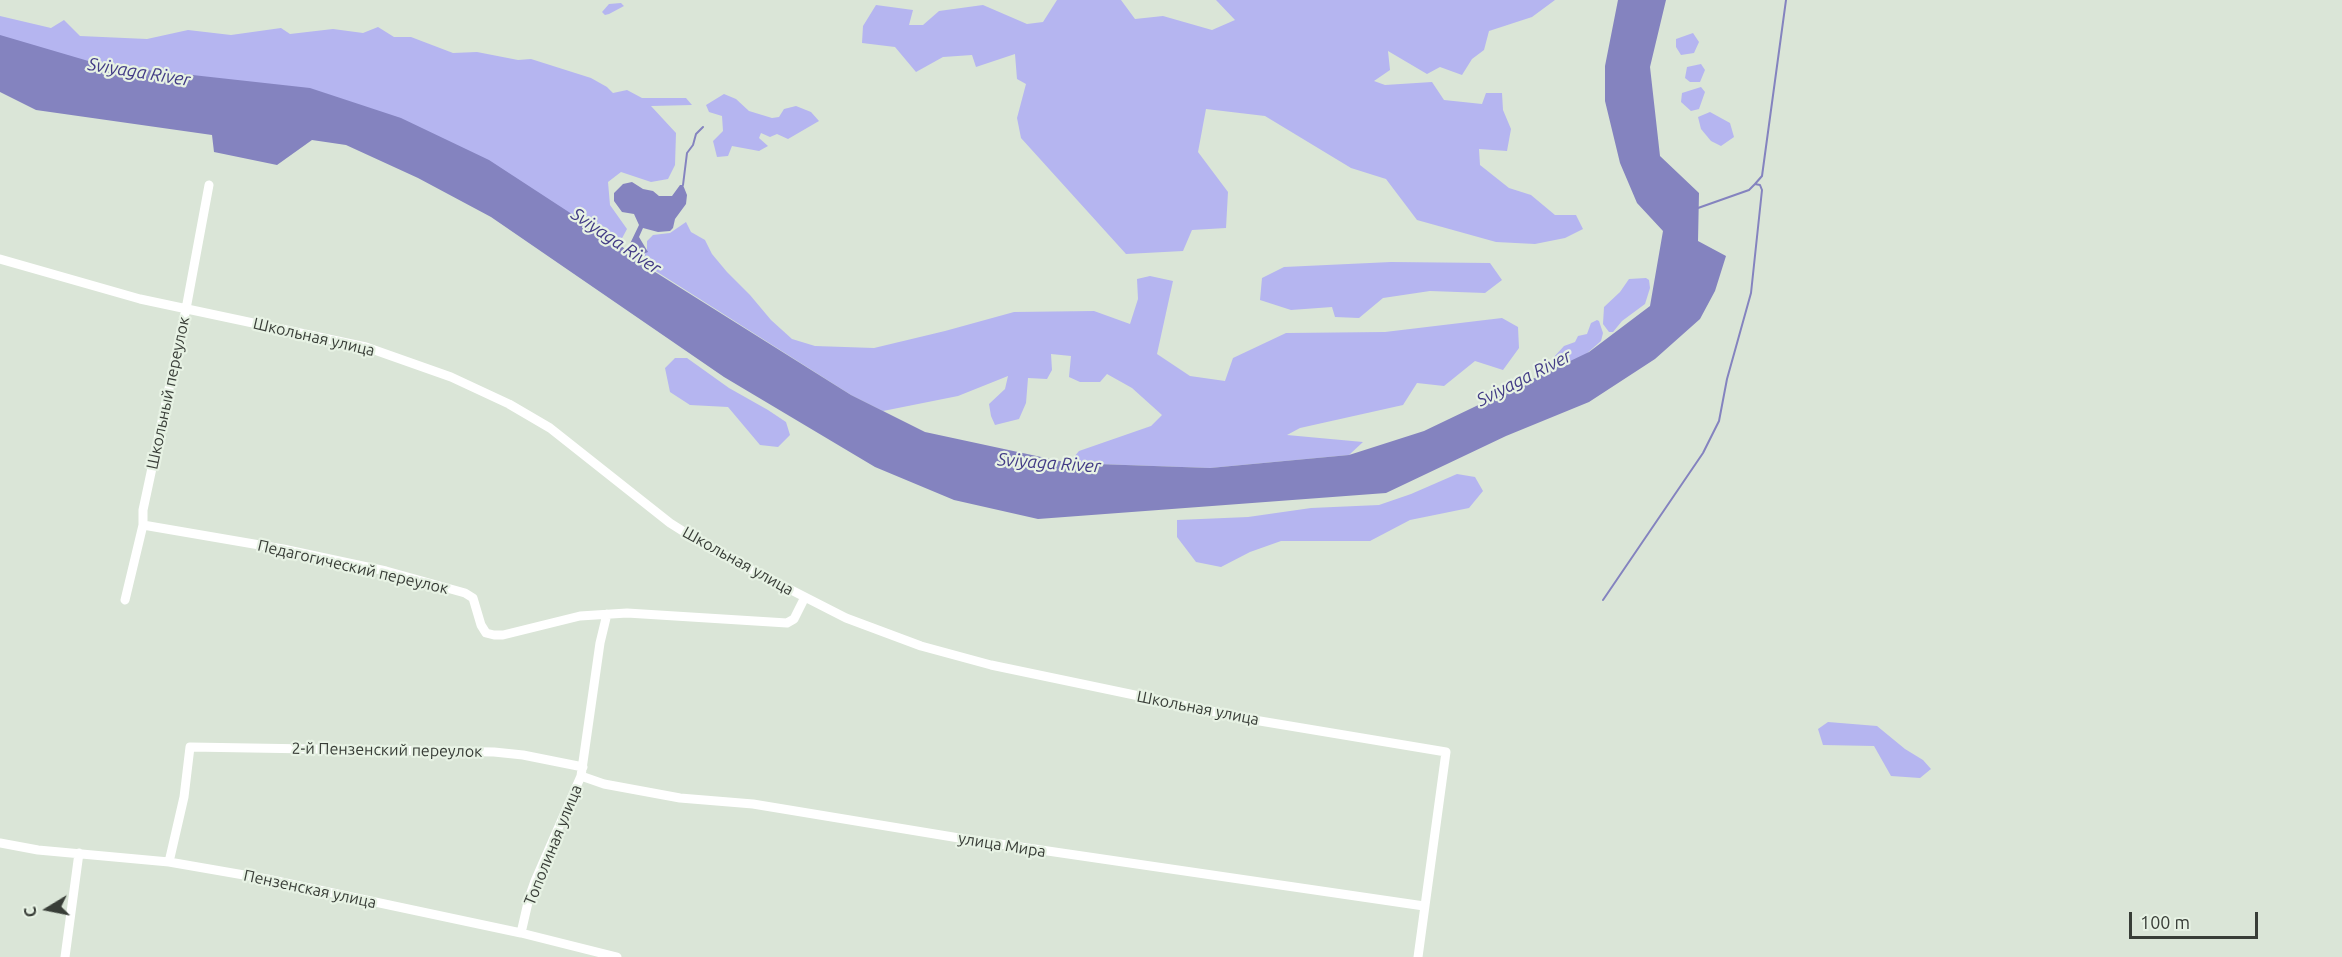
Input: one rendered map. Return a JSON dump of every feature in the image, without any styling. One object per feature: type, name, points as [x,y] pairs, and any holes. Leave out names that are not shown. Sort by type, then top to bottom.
[{"type":"street","name":"Школьный переулок","points":[[125,600],[143,525],[143,510],[186,309],[209,185]]},
{"type":"street","name":"Школьная улица","points":[[0,259],[140,299],[366,347],[451,377],[509,404],[550,428],[678,528],[721,555],[846,618],[921,646],[966,659],[1254,720],[1446,752],[1424,906]]},
{"type":"street","name":"Педагогический переулок","points":[[143,525],[283,549],[386,571],[465,592],[473,598],[481,625],[486,633],[494,635],[580,616],[627,613],[787,622],[794,620],[805,597]]},
{"type":"street","name":"Тополиная улица","points":[[521,933],[535,882],[568,809],[582,771],[600,643],[607,614]]},
{"type":"street","name":"2-й Пензенский переулок","points":[[169,862],[184,797],[190,747],[494,752],[523,755],[582,771]]},
{"type":"street","name":"улица Мира","points":[[582,771],[604,784],[680,798],[753,804],[959,838],[1424,906]]},
{"type":"street","name":"Пензенская улица","points":[[0,843],[38,850],[169,862],[325,890],[521,933],[614,957]]},
{"type":"street","points":[[65,957],[79,853]]},
{"type":"street","points":[[1418,957],[1424,906]]},
{"type":"shaded area","points":[[1057,0],[1121,0],[1135,19],[1163,16],[1212,30],[1235,20],[1216,0],[1555,0],[1532,17],[1489,31],[1484,50],[1472,59],[1462,75],[1440,67],[1427,74],[1388,51],[1390,70],[1374,81],[1385,85],[1432,82],[1444,100],[1482,104],[1486,93],[1502,93],[1503,110],[1511,129],[1507,151],[1479,149],[1480,165],[1509,188],[1531,195],[1555,215],[1576,215],[1583,229],[1565,238],[1535,244],[1496,242],[1417,220],[1386,179],[1351,168],[1265,116],[1206,109],[1198,152],[1228,192],[1226,228],[1192,230],[1183,251],[1126,254],[1021,138],[1017,118],[1026,84],[1017,79],[1015,54],[976,67],[972,55],[943,57],[916,72],[895,47],[862,43],[863,26],[876,5],[913,10],[909,25],[923,25],[939,11],[983,5],[1027,24],[1043,22]]},
{"type":"shaded area","points":[[621,3],[624,6],[609,14],[605,15],[602,12],[609,4]]},
{"type":"shaded area","points":[[0,16],[51,28],[64,20],[80,36],[147,39],[188,30],[231,35],[281,28],[290,34],[333,29],[363,33],[378,27],[394,37],[411,37],[453,53],[477,52],[518,60],[531,59],[591,78],[613,93],[627,90],[642,98],[686,98],[692,105],[651,106],[676,133],[675,165],[668,179],[651,182],[621,172],[608,182],[610,205],[627,229],[620,242],[443,143],[205,87],[84,63],[0,39]]},
{"type":"shaded area","points":[[1693,33],[1699,42],[1694,53],[1681,55],[1676,47],[1676,39]]},
{"type":"shaded area","points":[[1701,64],[1705,70],[1700,82],[1690,82],[1685,78],[1687,67]]},
{"type":"shaded area","points":[[1701,87],[1705,92],[1699,109],[1691,111],[1681,102],[1682,93]]},
{"type":"shaded area","points":[[724,94],[736,99],[749,111],[772,118],[779,117],[784,109],[796,106],[811,112],[819,121],[788,139],[777,134],[770,137],[761,133],[759,138],[768,146],[759,151],[732,146],[728,156],[717,157],[713,141],[723,131],[722,116],[709,112],[706,105]]},
{"type":"shaded area","points":[[1710,112],[1730,123],[1734,137],[1721,146],[1711,141],[1701,129],[1698,117]]},
{"type":"shaded area","points":[[686,222],[691,232],[705,240],[712,254],[771,320],[792,339],[815,346],[874,348],[1014,312],[1094,311],[1130,324],[1138,299],[1137,279],[1150,276],[1173,281],[1157,354],[1190,376],[1225,381],[1233,358],[1286,333],[1385,332],[1502,318],[1518,327],[1519,348],[1503,370],[1475,361],[1444,386],[1417,383],[1403,405],[1300,428],[1287,435],[1363,442],[1349,455],[1210,468],[1069,463],[1079,451],[1151,426],[1162,415],[1132,388],[1107,374],[1100,382],[1080,382],[1069,377],[1071,356],[1051,354],[1052,370],[1047,379],[1028,378],[1026,403],[1019,419],[995,425],[991,416],[989,404],[1005,389],[1008,376],[958,396],[883,411],[851,395],[643,263],[647,241],[653,235],[670,233]]},
{"type":"shaded area","points":[[1391,262],[1490,263],[1502,280],[1485,293],[1430,291],[1383,298],[1359,318],[1335,317],[1332,307],[1291,310],[1260,300],[1262,278],[1284,267]]},
{"type":"shaded area","points":[[1646,278],[1649,280],[1650,288],[1645,304],[1622,321],[1613,332],[1609,332],[1603,324],[1604,307],[1620,292],[1629,279]]},
{"type":"shaded area","points":[[1597,320],[1603,333],[1601,341],[1576,363],[1538,378],[1533,369],[1535,367],[1551,365],[1553,358],[1564,346],[1575,342],[1578,336],[1587,334],[1591,323]]},
{"type":"shaded area","points":[[675,358],[687,358],[729,388],[786,422],[790,435],[778,447],[760,445],[728,407],[690,405],[670,392],[665,368]]},
{"type":"shaded area","points":[[1457,474],[1475,477],[1483,491],[1469,508],[1410,520],[1370,541],[1281,541],[1250,552],[1221,567],[1196,562],[1177,537],[1177,520],[1248,517],[1311,508],[1379,505]]},
{"type":"shaded area","points":[[1828,722],[1877,726],[1905,749],[1923,760],[1931,769],[1920,778],[1891,776],[1874,746],[1823,745],[1818,729]]},
{"type":"water","name":"Sviyaga River","points":[[1618,0],[1666,0],[1650,67],[1660,156],[1699,193],[1698,241],[1726,256],[1715,291],[1700,319],[1655,359],[1589,402],[1506,436],[1386,493],[1038,519],[954,500],[875,467],[724,377],[491,217],[418,178],[346,145],[312,140],[277,165],[214,152],[212,135],[36,110],[0,92],[0,35],[102,65],[310,88],[401,118],[489,160],[627,250],[639,225],[634,214],[622,212],[614,201],[614,193],[623,184],[632,182],[659,196],[672,196],[680,185],[683,185],[687,195],[686,204],[675,219],[673,228],[670,231],[658,232],[643,228],[639,237],[648,252],[643,254],[633,251],[636,260],[851,395],[925,432],[1069,463],[1210,468],[1349,455],[1424,431],[1589,352],[1650,306],[1663,231],[1637,203],[1620,163],[1605,101],[1605,66]]},
{"type":"waterway","points":[[1755,184],[1762,176],[1786,0]]},
{"type":"waterway","points":[[683,185],[687,153],[693,145],[696,134],[703,127]]},
{"type":"waterway","points":[[1603,600],[1703,453],[1719,421],[1727,379],[1751,293],[1762,190],[1760,185],[1755,184],[1749,190],[1698,208]]}]
